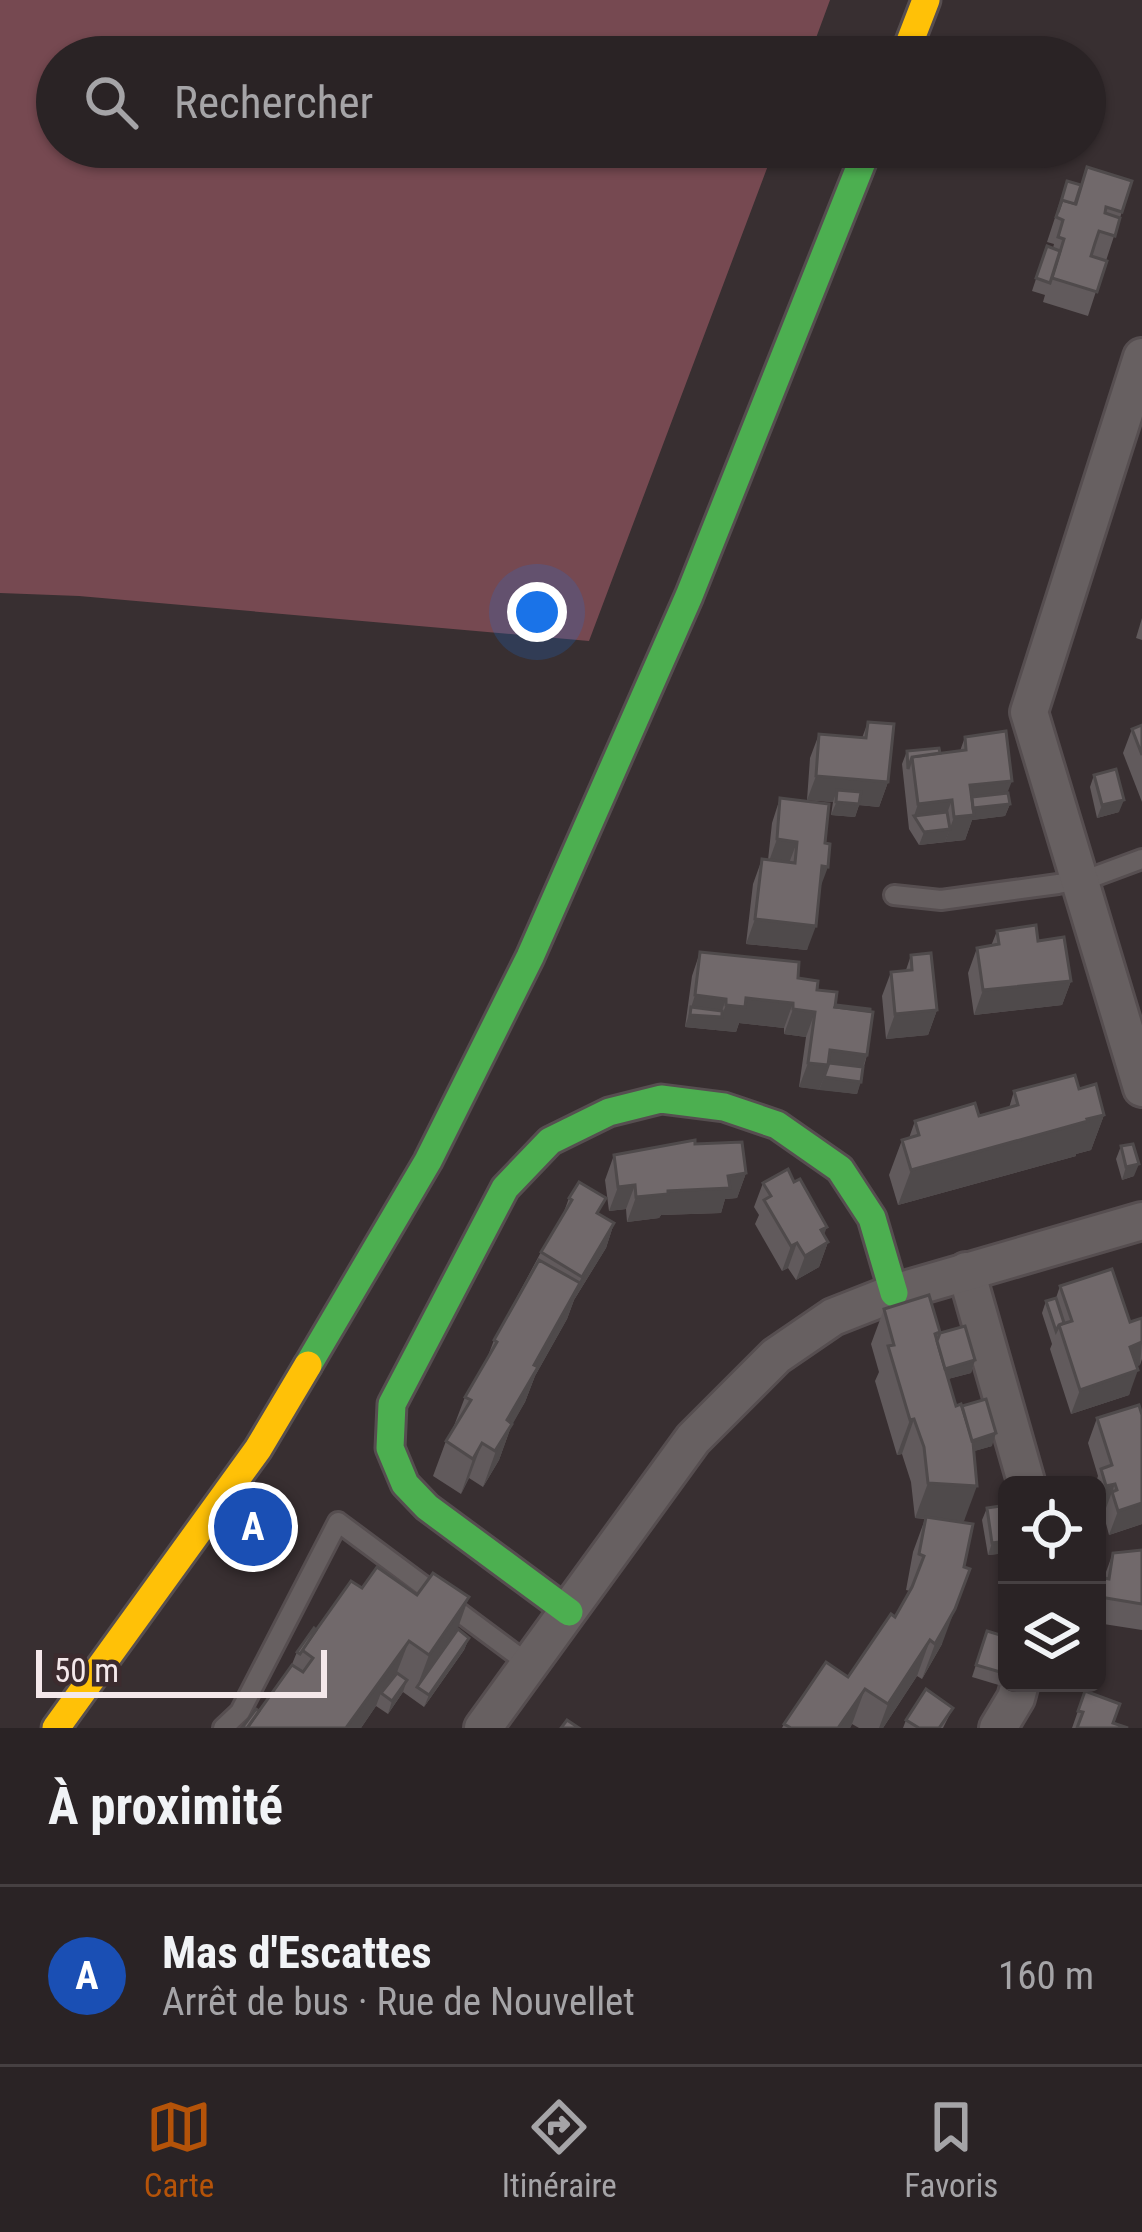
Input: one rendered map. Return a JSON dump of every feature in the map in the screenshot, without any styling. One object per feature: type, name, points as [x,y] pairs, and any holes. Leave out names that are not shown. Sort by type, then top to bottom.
[{"type":"street","points":[[912,36],[926,0]]},
{"type":"street","points":[[56,1728],[258,1449],[428,1161],[530,957],[689,596],[860,168]]},
{"type":"street","points":[[1142,357],[1029,712],[1142,1088]]},
{"type":"street","points":[[569,1612],[427,1507],[405,1484],[391,1448],[392,1404],[402,1384],[505,1188],[550,1141],[609,1112],[661,1100],[724,1107],[777,1125],[840,1169],[872,1218],[894,1293]]},
{"type":"street","points":[[483,1728],[694,1439],[776,1356],[833,1317],[894,1293],[1142,1221]]},
{"type":"street","points":[[966,1271],[1024,1476]]},
{"type":"street","points":[[998,1728],[1018,1692]]},
{"type":"street","points":[[41,1728],[81,1696]]},
{"type":"lane","points":[[894,895],[941,900],[1078,880],[1142,859]]},
{"type":"lane","points":[[223,1728],[240,1712],[338,1522],[530,1664]]},
{"type":"shaded area","points":[[0,0],[830,0],[817,36],[36,36],[36,168],[767,168],[589,641],[0,593]]},
{"type":"building","points":[[1087,168],[1132,181],[1122,212],[1106,207],[1105,213],[1120,218],[1115,236],[1099,231],[1095,243],[1091,256],[1107,261],[1097,292],[1052,278],[1064,239],[1058,237],[1063,220],[1056,217],[1062,200],[1076,204]]},
{"type":"building","points":[[1067,181],[1081,185],[1075,204],[1062,200],[1058,212]]},
{"type":"building","points":[[1047,246],[1060,251],[1050,283],[1036,278]]},
{"type":"building","points":[[868,722],[894,724],[888,782],[816,776],[819,734],[866,738]]},
{"type":"building","points":[[1142,725],[1142,755],[1132,729]]},
{"type":"building","points":[[1006,731],[1012,781],[970,785],[974,815],[954,817],[952,800],[918,804],[912,757],[966,750],[965,737]]},
{"type":"building","points":[[939,748],[940,753],[912,757],[908,769],[907,751]]},
{"type":"building","points":[[1116,769],[1124,800],[1102,805],[1094,775]]},
{"type":"building","points":[[837,790],[861,792],[859,804],[836,802]]},
{"type":"building","points":[[1008,793],[1010,804],[973,808],[972,797]]},
{"type":"building","points":[[780,798],[829,804],[828,867],[822,866],[816,926],[755,919],[762,859],[795,863],[797,842],[777,839]]},
{"type":"building","points":[[947,812],[950,829],[924,832],[914,816]]},
{"type":"building","points":[[1036,925],[1038,941],[1064,937],[1071,981],[983,990],[977,948],[999,944],[997,931]]},
{"type":"building","points":[[700,952],[799,962],[798,978],[818,981],[817,990],[837,992],[835,1007],[873,1012],[867,1055],[830,1050],[828,1065],[808,1063],[815,1012],[793,1009],[793,1003],[746,998],[745,1007],[695,995]]},
{"type":"building","points":[[931,953],[937,1010],[895,1014],[891,972],[912,970],[911,955]]},
{"type":"building","points":[[691,1007],[722,1011],[722,1017],[690,1015]]},
{"type":"building","points":[[829,1063],[863,1067],[861,1082],[824,1077]]},
{"type":"building","points":[[1075,1075],[1079,1089],[1096,1084],[1104,1115],[911,1170],[902,1140],[919,1135],[915,1121],[975,1103],[979,1116],[1018,1105],[1014,1091]]},
{"type":"building","points":[[695,1140],[695,1144],[742,1142],[746,1173],[728,1176],[730,1188],[636,1197],[635,1185],[618,1187],[614,1155]]},
{"type":"building","points":[[1133,1144],[1139,1164],[1126,1167],[1121,1146]]},
{"type":"building","points":[[788,1169],[794,1182],[800,1179],[827,1227],[821,1230],[828,1242],[805,1256],[797,1243],[791,1246],[764,1200],[771,1196],[763,1183]]},
{"type":"building","points":[[579,1182],[606,1198],[597,1213],[614,1223],[582,1277],[541,1252]]},
{"type":"building","points":[[539,1260],[580,1283],[507,1420],[512,1424],[495,1451],[482,1443],[473,1459],[446,1441]]},
{"type":"building","points":[[1112,1269],[1130,1322],[1142,1318],[1142,1342],[1130,1347],[1138,1370],[1080,1390],[1059,1325],[1072,1321],[1060,1286]]},
{"type":"building","points":[[929,1295],[956,1406],[961,1404],[973,1442],[977,1486],[928,1483],[924,1447],[914,1419],[910,1420],[888,1346],[894,1345],[884,1309]]},
{"type":"building","points":[[1056,1298],[1064,1323],[1056,1331],[1046,1301]]},
{"type":"building","points":[[965,1326],[975,1360],[945,1369],[937,1341],[940,1333]]},
{"type":"building","points":[[986,1399],[996,1433],[972,1441],[962,1406]]},
{"type":"building","points":[[1139,1405],[1142,1503],[1118,1511],[1112,1492],[1117,1490],[1115,1484],[1106,1486],[1101,1469],[1112,1465],[1097,1418]]},
{"type":"building","points":[[998,1506],[998,1542],[992,1543],[987,1508]]},
{"type":"building","points":[[926,1517],[973,1524],[964,1567],[970,1569],[935,1644],[930,1640],[888,1704],[865,1689],[838,1728],[784,1724],[826,1662],[848,1677],[891,1614],[895,1617],[924,1556],[919,1554]]},
{"type":"building","points":[[1142,1550],[1142,1604],[1106,1598],[1113,1553]]},
{"type":"building","points":[[377,1567],[417,1595],[433,1573],[469,1597],[429,1655],[409,1641],[346,1728],[247,1728],[292,1665],[303,1672],[313,1658],[302,1650],[351,1581],[362,1588]]},
{"type":"building","points":[[458,1629],[469,1638],[429,1695],[417,1687]]},
{"type":"building","points":[[316,1630],[300,1654],[297,1652]]},
{"type":"building","points":[[987,1631],[998,1634],[998,1671],[976,1665]]},
{"type":"building","points":[[397,1673],[407,1680],[392,1701],[381,1693]]},
{"type":"building","points":[[926,1689],[953,1708],[939,1728],[919,1728],[906,1720]]},
{"type":"building","points":[[1088,1692],[1120,1704],[1113,1723],[1128,1728],[1077,1728],[1083,1712],[1078,1711]]},
{"type":"traffic: fast","points":[[308,1365],[428,1161],[530,957],[689,596],[860,168]]},
{"type":"traffic: fast","points":[[569,1612],[427,1507],[405,1484],[390,1448],[392,1404],[505,1188],[550,1141],[609,1112],[661,1099],[724,1107],[777,1125],[840,1169],[872,1218],[894,1293]]},
{"type":"traffic: slow","points":[[912,36],[926,0]]},
{"type":"traffic: slow","points":[[56,1728],[258,1449],[308,1365]]},
{"type":"place","name":"Mas d'Escattes","points":[[253,1527]]}]
